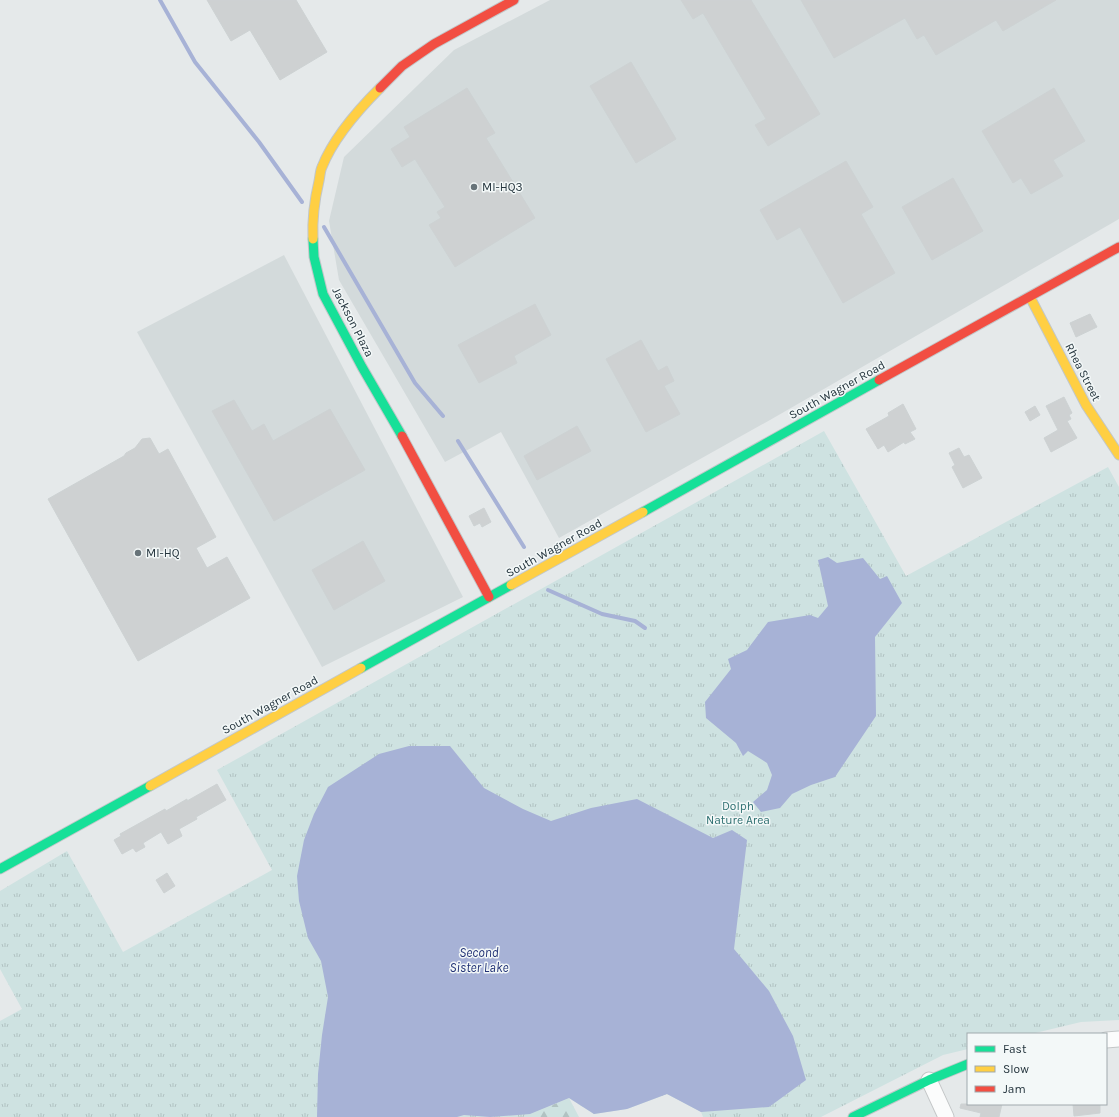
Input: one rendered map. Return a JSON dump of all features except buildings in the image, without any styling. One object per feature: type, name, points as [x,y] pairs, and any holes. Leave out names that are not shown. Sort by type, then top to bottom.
[{"type":"main road","name":"Jackson Plaza","points":[[489,597],[411,452],[362,367],[323,294],[314,257],[312,221],[315,196],[322,167],[335,143],[374,92],[402,66],[434,44],[514,0]]},
{"type":"main road","name":"South Wagner Road","points":[[0,869],[1119,247]]},
{"type":"main road","name":"Rhea Street","points":[[1030,297],[1086,405],[1117,446]]},
{"type":"main road","points":[[853,1117],[929,1080],[967,1064]]},
{"type":"street","points":[[1107,1040],[1119,1039]]},
{"type":"street","points":[[929,1080],[946,1117]]},
{"type":"shaded area","points":[[550,0],[1119,0],[1119,219],[770,420],[559,538],[501,432],[445,462],[339,280],[329,221],[344,157],[454,50]]},
{"type":"shaded area","points":[[284,255],[463,597],[322,667],[137,332]]},
{"type":"green space","name":"Dolph Nature Area","points":[[824,431],[906,576],[1108,467],[1119,487],[1119,1020],[1081,1022],[1035,1033],[967,1033],[967,1049],[943,1055],[821,1117],[703,1117],[701,1112],[667,1094],[627,1109],[594,1114],[569,1098],[531,1114],[532,1117],[0,1117],[0,1021],[22,1009],[0,969],[0,891],[67,851],[123,952],[272,870],[217,770]]},
{"type":"green space","points":[[569,1098],[579,1117],[457,1117],[530,1114]]},
{"type":"water","points":[[828,557],[837,563],[863,558],[880,579],[887,576],[902,603],[875,637],[876,716],[835,777],[811,785],[792,794],[780,808],[761,812],[753,802],[767,790],[772,775],[767,763],[748,751],[743,756],[736,743],[706,718],[705,702],[731,669],[728,659],[747,650],[768,622],[810,615],[818,618],[828,606],[818,560]]},
{"type":"water","name":"Second Sister Lake","points":[[409,746],[450,746],[484,788],[523,809],[551,821],[591,808],[637,799],[713,838],[732,830],[747,840],[734,949],[769,991],[793,1036],[806,1080],[769,1107],[701,1112],[667,1094],[627,1109],[594,1114],[569,1098],[530,1114],[490,1117],[464,1115],[457,1117],[317,1117],[318,1074],[328,997],[321,961],[308,938],[299,901],[297,876],[304,840],[314,814],[328,787],[379,754]]},
{"type":"waterway","points":[[160,0],[195,62],[259,142],[302,202]]},
{"type":"waterway","points":[[324,227],[415,383],[443,416]]},
{"type":"waterway","points":[[458,441],[524,547]]},
{"type":"waterway","points":[[548,590],[602,614],[635,621],[645,628]]},
{"type":"traffic: fast","points":[[313,239],[314,257],[323,294],[362,367],[402,436]]},
{"type":"traffic: fast","points":[[643,512],[879,380]]},
{"type":"traffic: fast","points":[[361,668],[511,585]]},
{"type":"traffic: fast","points":[[0,869],[150,786]]},
{"type":"traffic: fast","points":[[853,1117],[929,1080],[967,1064]]},
{"type":"traffic: slow","points":[[313,239],[314,210],[322,167],[340,135],[356,114],[380,88]]},
{"type":"traffic: slow","points":[[1030,297],[1086,405],[1119,455]]},
{"type":"traffic: slow","points":[[511,585],[643,512]]},
{"type":"traffic: slow","points":[[150,786],[361,668]]},
{"type":"traffic: jam","points":[[380,88],[402,66],[434,44],[514,0]]},
{"type":"traffic: jam","points":[[879,380],[1119,247]]},
{"type":"traffic: jam","points":[[402,436],[489,597]]},
{"type":"place","name":"MI-HQ3","points":[[474,187]]},
{"type":"place","name":"MI-HQ","points":[[138,553]]}]
